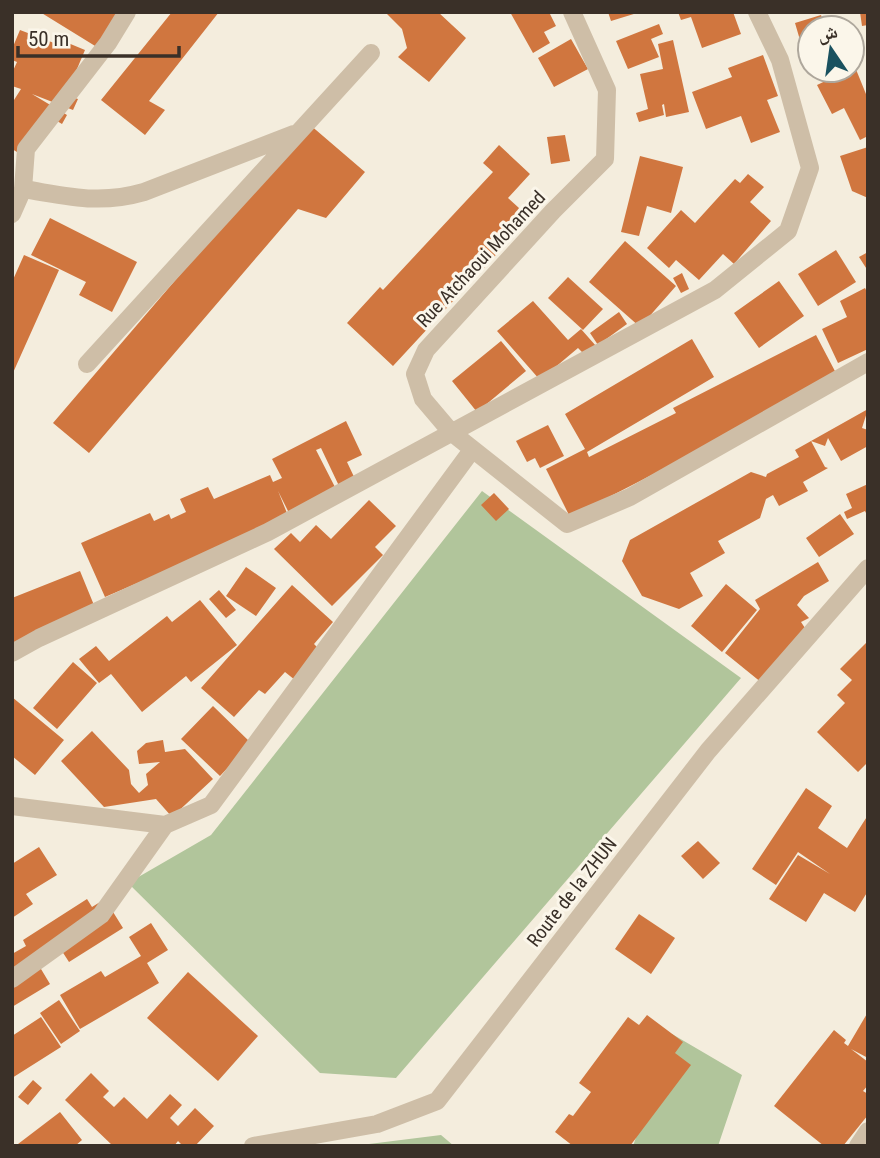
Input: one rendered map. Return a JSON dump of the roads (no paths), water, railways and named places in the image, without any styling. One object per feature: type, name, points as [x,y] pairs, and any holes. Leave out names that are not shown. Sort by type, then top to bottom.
[{"type":"street","points":[[12,163],[26,149],[108,43],[127,12]]},
{"type":"street","name":"Rue Atchaoui Mohamed","points":[[572,12],[607,90],[605,159],[553,211],[426,350],[415,373],[423,400],[472,450],[567,524],[630,497],[868,362]]},
{"type":"street","points":[[12,653],[268,532],[715,290],[788,231],[810,168],[780,60],[757,12]]},
{"type":"street","points":[[87,364],[371,53]]},
{"type":"street","points":[[23,189],[96,200],[119,199],[144,192],[298,132]]},
{"type":"street","points":[[12,214],[23,189],[26,149]]},
{"type":"street","points":[[12,806],[165,825],[211,805],[472,450]]},
{"type":"street","name":"Route de la ZHUN","points":[[253,1146],[377,1124],[438,1101],[708,751],[868,568]]},
{"type":"street","points":[[12,979],[101,915],[165,825]]},
{"type":"street","points":[[858,1146],[868,1131]]}]
